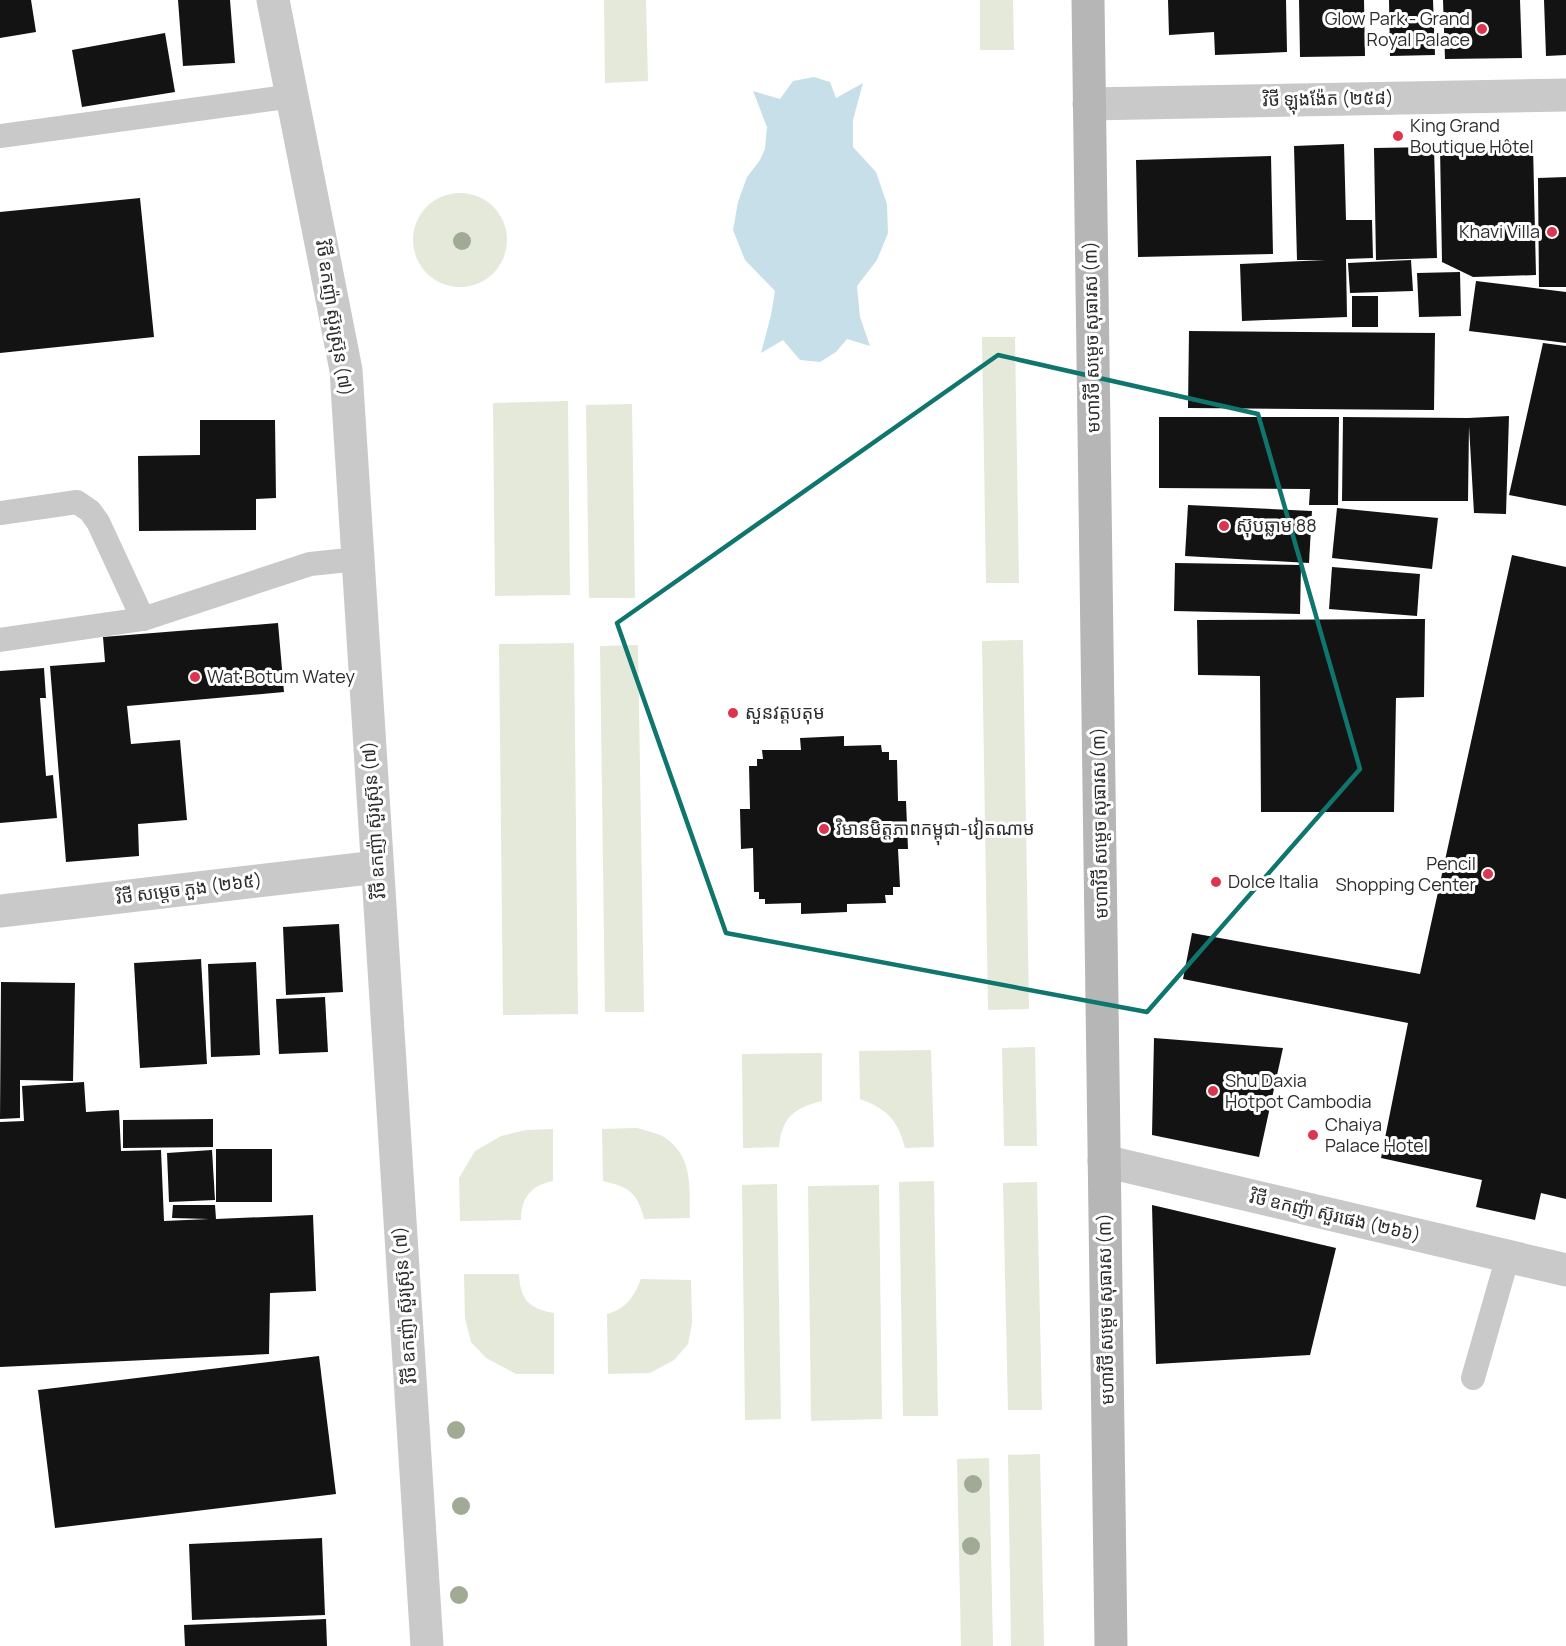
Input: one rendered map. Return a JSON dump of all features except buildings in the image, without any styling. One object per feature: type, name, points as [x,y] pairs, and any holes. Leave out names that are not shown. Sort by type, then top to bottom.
[{"type":"street","name":"វិថី ឧកញ៉ា ស៊ួរស៊្រុន (៧)","points":[[273,0],[346,370],[427,1646]]},
{"type":"street","name":"មហាវិថី សម្តេច សុធារស (៣)","points":[[1088,0],[1111,1646]]},
{"type":"street","name":"វិថី ឡុងង៉ែត (២៥៨)","points":[[1089,104],[1566,95]]},
{"type":"street","name":"វិថី សម្តេច ភួង (២៦៥)","points":[[0,911],[377,867]]},
{"type":"street","name":"វិថី ឧកញ៉ា ស៊ួរផេង (២៦៦)","points":[[1104,1161],[1566,1270]]},
{"type":"lane","points":[[0,136],[293,96]]},
{"type":"lane","points":[[0,513],[77,502],[90,511],[98,522],[143,619]]},
{"type":"lane","points":[[0,640],[143,619],[310,564],[358,559]]},
{"type":"lane","points":[[1473,1378],[1508,1256]]},
{"type":"highlighted area","points":[[998,355],[1258,414],[1360,769],[1147,1012],[726,933],[617,623]]},
{"type":"shaded area","points":[[604,0],[646,0],[648,81],[605,83]]},
{"type":"shaded area","points":[[980,0],[1013,0],[1014,50],[980,50]]},
{"type":"shaded area","points":[[460,193],[478,197],[493,207],[503,222],[507,240],[503,258],[493,273],[478,283],[460,287],[442,283],[427,273],[417,258],[413,240],[417,222],[427,207],[442,197]]},
{"type":"shaded area","points":[[982,337],[1015,337],[1019,583],[986,583]]},
{"type":"shaded area","points":[[568,401],[570,595],[495,596],[493,403]]},
{"type":"shaded area","points":[[632,404],[635,598],[589,598],[586,405]]},
{"type":"shaded area","points":[[1023,640],[1029,1009],[988,1010],[982,641]]},
{"type":"shaded area","points":[[574,643],[578,1014],[503,1015],[499,644]]},
{"type":"shaded area","points":[[638,645],[644,1012],[605,1012],[600,646]]},
{"type":"shaded area","points":[[1035,1047],[1037,1146],[1004,1146],[1002,1048]]},
{"type":"shaded area","points":[[931,1050],[934,1147],[905,1148],[899,1130],[890,1117],[877,1107],[860,1099],[859,1051]]},
{"type":"shaded area","points":[[822,1053],[822,1101],[804,1107],[791,1115],[783,1128],[779,1147],[743,1148],[742,1054]]},
{"type":"shaded area","points":[[637,1128],[664,1137],[681,1154],[688,1173],[690,1218],[644,1219],[639,1203],[631,1192],[603,1181],[602,1129]]},
{"type":"shaded area","points":[[553,1129],[553,1181],[533,1189],[525,1199],[521,1220],[460,1221],[459,1178],[475,1151],[501,1136],[526,1130]]},
{"type":"shaded area","points":[[934,1181],[938,1416],[903,1416],[899,1182]]},
{"type":"shaded area","points":[[1037,1182],[1042,1410],[1008,1410],[1003,1183]]},
{"type":"shaded area","points":[[777,1184],[781,1419],[745,1420],[742,1185]]},
{"type":"shaded area","points":[[879,1185],[882,1419],[811,1421],[808,1186]]},
{"type":"shaded area","points":[[464,1274],[519,1274],[521,1290],[528,1301],[538,1309],[554,1313],[554,1374],[516,1374],[486,1358],[471,1342],[465,1318]]},
{"type":"shaded area","points":[[641,1279],[691,1280],[692,1323],[688,1344],[674,1360],[650,1373],[608,1374],[607,1314],[614,1312],[629,1301]]},
{"type":"shaded area","points":[[1040,1454],[1044,1646],[1011,1646],[1008,1455]]},
{"type":"shaded area","points":[[989,1458],[993,1646],[961,1646],[957,1459]]},
{"type":"water","points":[[814,77],[830,82],[836,98],[863,83],[853,120],[853,147],[876,172],[887,204],[888,233],[877,260],[857,286],[860,317],[870,346],[847,339],[836,352],[820,362],[800,360],[783,340],[761,353],[775,291],[745,260],[733,230],[738,202],[747,177],[765,149],[767,127],[753,91],[780,99],[793,81]]},
{"type":"place","name":"Glow Park - Grand Royal Palace","points":[[1482,29]]},
{"type":"place","name":"King Grand Boutique Hôtel","points":[[1398,136]]},
{"type":"place","name":"Khavi Villa","points":[[1552,232]]},
{"type":"place","name":"ស៊ុបឆ្លាម 88","points":[[1224,526]]},
{"type":"place","name":"Wat Botum Watey","points":[[195,677]]},
{"type":"place","name":"សួនវត្តបតុម","points":[[733,713]]},
{"type":"place","name":"វិមានមិត្តភាពកម្ពុជា-វៀតណាម","points":[[824,829]]},
{"type":"place","name":"Pencil Shopping Center","points":[[1488,874]]},
{"type":"place","name":"Dolce Italia","points":[[1216,882]]},
{"type":"place","name":"Shu Daxia Hotpot Cambodia","points":[[1213,1091]]},
{"type":"place","name":"Chaiya Palace Hotel","points":[[1313,1135]]}]
